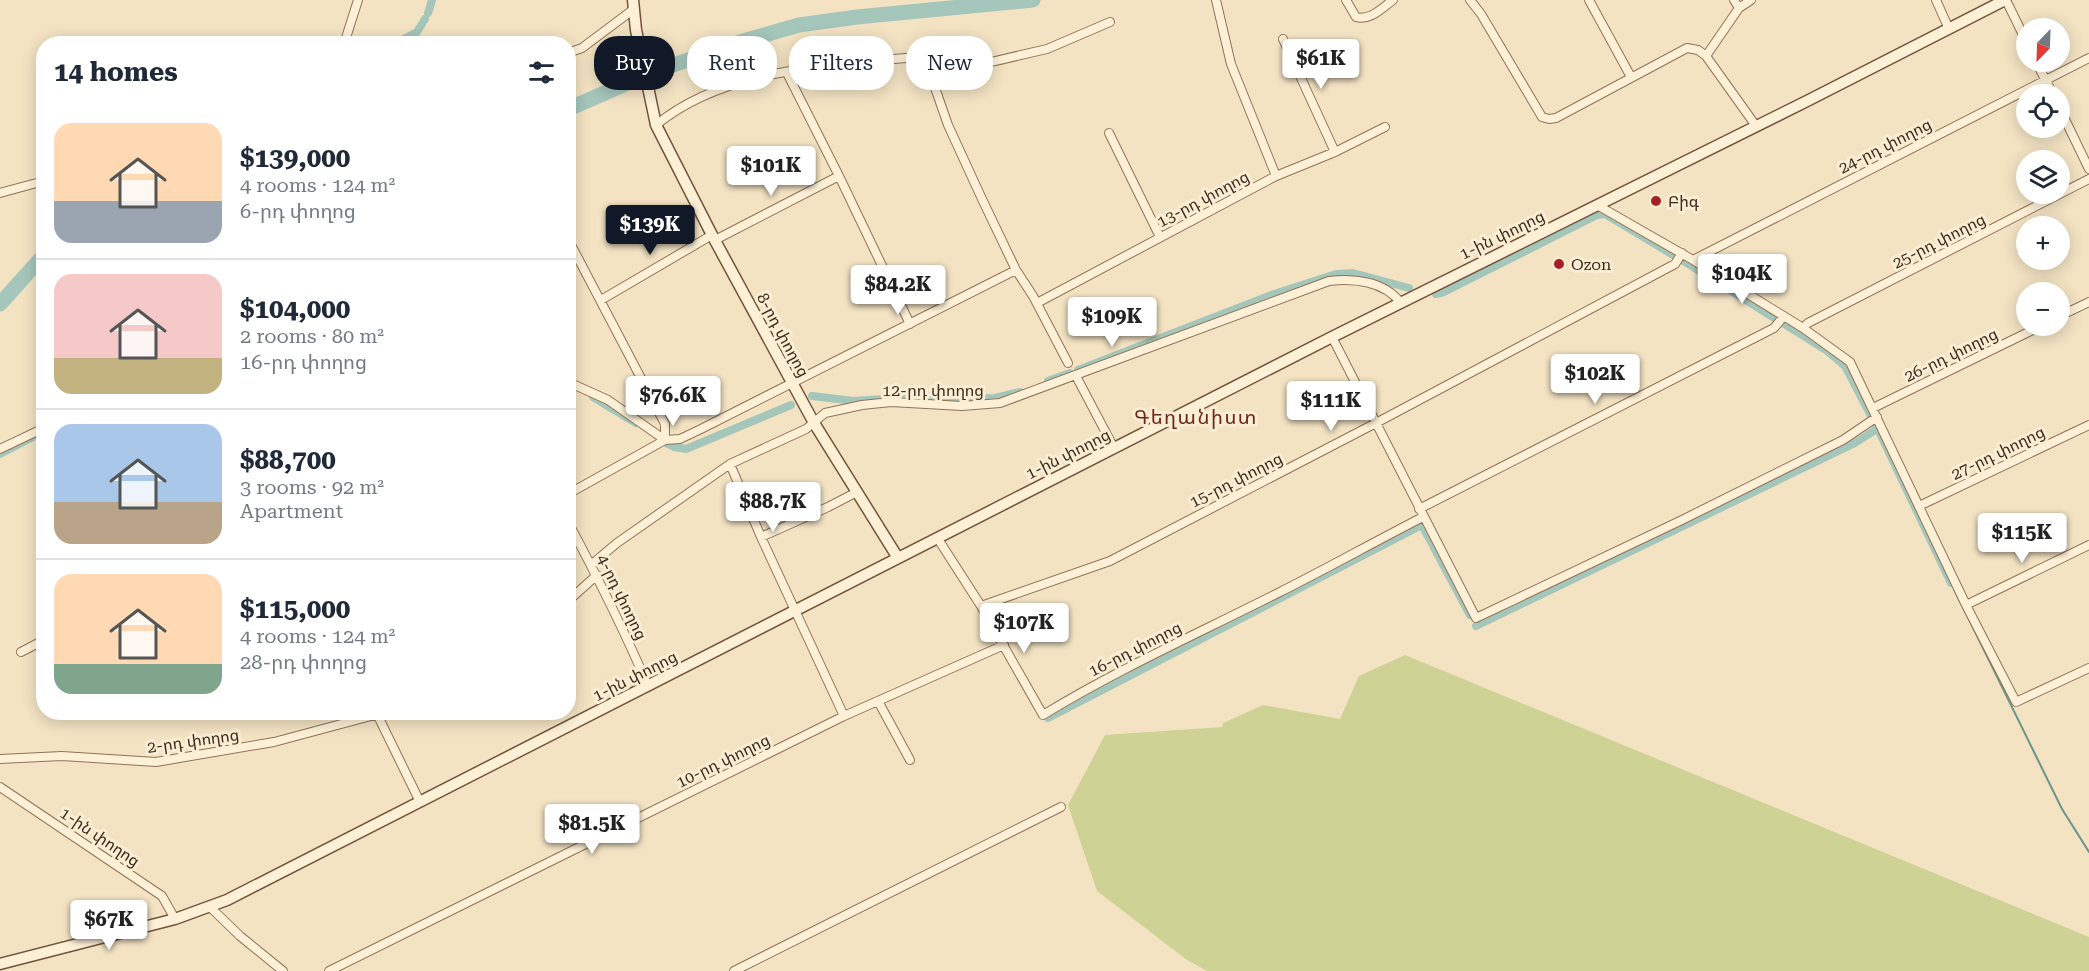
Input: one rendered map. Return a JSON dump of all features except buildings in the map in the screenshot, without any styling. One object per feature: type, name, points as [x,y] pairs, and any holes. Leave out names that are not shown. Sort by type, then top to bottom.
[{"type":"main road","name":"1-ին փողոց","points":[[0,964],[175,919],[210,907],[1332,337],[2006,0]]},
{"type":"main road","name":"8-րդ փողոց","points":[[633,4],[636,30],[655,122],[713,237],[814,423],[898,558]]},
{"type":"street","points":[[347,36],[358,0]]},
{"type":"street","points":[[1216,0],[1231,64],[1276,176]]},
{"type":"street","points":[[1346,0],[1356,17],[1362,19],[1369,17],[1393,0]]},
{"type":"street","points":[[1470,0],[1481,14],[1542,117],[1556,118],[1687,48],[1698,50],[1706,56],[1756,126]]},
{"type":"street","points":[[1589,0],[1631,77]]},
{"type":"street","points":[[1734,0],[1739,8]]},
{"type":"street","points":[[1706,56],[1739,8],[1751,0]]},
{"type":"street","points":[[1936,0],[1949,29]]},
{"type":"street","points":[[2006,0],[2016,20]]},
{"type":"street","points":[[576,50],[582,48],[633,4]]},
{"type":"street","points":[[993,62],[1047,49],[1110,22]]},
{"type":"street","points":[[1283,39],[1335,152]]},
{"type":"street","points":[[655,122],[710,92],[808,68],[906,58]]},
{"type":"street","name":"24-րդ փողոց","points":[[1693,260],[2089,58]]},
{"type":"street","points":[[2041,72],[2047,84]]},
{"type":"street","points":[[787,73],[910,324]]},
{"type":"street","points":[[936,90],[948,125],[1016,270],[1037,303],[1068,363]]},
{"type":"street","name":"13-րդ փողոց","points":[[1037,303],[1276,176],[1335,152],[1385,127]]},
{"type":"street","points":[[2070,130],[2089,169]]},
{"type":"street","points":[[1109,133],[1160,237]]},
{"type":"street","points":[[601,300],[713,237],[839,176]]},
{"type":"street","name":"25-րդ փողոց","points":[[1803,328],[1818,318],[2089,179]]},
{"type":"street","points":[[0,193],[36,184]]},
{"type":"street","points":[[1597,205],[1784,316],[1850,362],[1966,605],[2016,702],[2089,668]]},
{"type":"street","points":[[576,254],[665,424],[665,440]]},
{"type":"street","name":"15-րդ փողոց","points":[[981,606],[1110,561],[1675,264],[1682,254]]},
{"type":"street","points":[[576,490],[665,440],[680,439],[1016,270]]},
{"type":"street","name":"12-րդ փողոց","points":[[592,564],[617,543],[730,464],[806,429],[825,413],[862,405],[891,402],[962,406],[1000,403],[1329,281],[1346,279],[1365,282],[1396,296],[1401,303]]},
{"type":"street","points":[[2070,311],[2089,302]]},
{"type":"street","name":"16-րդ փողոց","points":[[938,539],[981,606],[1043,715],[1077,694],[1277,593],[1421,513],[1774,328],[1784,316]]},
{"type":"street","name":"26-րդ փողոց","points":[[1873,408],[2020,336]]},
{"type":"street","points":[[1332,337],[1476,618],[1843,440],[1877,417]]},
{"type":"street","points":[[1076,376],[1114,448]]},
{"type":"street","points":[[576,386],[608,400],[665,440]]},
{"type":"street","name":"27-րդ փողոց","points":[[1919,506],[2089,425]]},
{"type":"street","points":[[0,449],[36,432]]},
{"type":"street","points":[[730,464],[761,537],[844,716]]},
{"type":"street","points":[[761,537],[857,492]]},
{"type":"street","name":"4-րդ փողոց","points":[[576,537],[592,564],[648,686]]},
{"type":"street","points":[[1966,605],[2089,544]]},
{"type":"street","points":[[576,593],[597,575]]},
{"type":"street","points":[[21,652],[36,644]]},
{"type":"street","name":"10-րդ փողոց","points":[[328,971],[844,716],[1004,645]]},
{"type":"street","points":[[878,701],[910,760]]},
{"type":"street","name":"2-րդ փողոց","points":[[0,759],[62,756],[156,762],[274,742],[355,720]]},
{"type":"street","points":[[380,720],[420,802]]},
{"type":"street","name":"1-ին փողոց","points":[[0,787],[162,896],[175,919]]},
{"type":"street","points":[[734,971],[1060,807]]},
{"type":"street","points":[[210,907],[240,936],[283,971]]},
{"type":"green space","points":[[1405,655],[2089,937],[2089,971],[1207,971],[1187,960],[1097,891],[1068,805],[1105,735],[1222,727],[1223,723],[1263,705],[1340,719],[1359,676]]},
{"type":"waterway","points":[[428,13],[432,0]]},
{"type":"waterway","points":[[576,106],[653,72],[740,42],[799,25],[1033,0]]},
{"type":"waterway","points":[[409,36],[417,32],[425,19]]},
{"type":"waterway","points":[[1436,294],[1597,215],[1605,214],[1675,256]]},
{"type":"waterway","points":[[1682,260],[1776,319]]},
{"type":"waterway","points":[[0,304],[36,264]]},
{"type":"waterway","points":[[1078,370],[1274,294],[1336,274],[1353,273],[1409,288]]},
{"type":"waterway","points":[[1783,323],[1826,350],[1845,366],[1871,416]]},
{"type":"waterway","points":[[1048,381],[1070,373]]},
{"type":"waterway","points":[[812,396],[854,401],[928,396],[965,399],[995,398],[1020,392]]},
{"type":"waterway","points":[[593,397],[636,423]]},
{"type":"waterway","points":[[666,443],[686,449],[791,405]]},
{"type":"waterway","points":[[1876,425],[1951,583]]},
{"type":"waterway","points":[[1476,626],[1855,443],[1877,429]]},
{"type":"waterway","points":[[0,454],[36,436]]},
{"type":"waterway","points":[[1048,718],[1422,525],[1470,615]]},
{"type":"waterway","points":[[1954,589],[2062,809],[2089,852]]},
{"type":"place","name":"Բիգ","points":[[1656,201]]},
{"type":"place","name":"Ozon","points":[[1559,264]]},
{"type":"district","name":"Գեղանիստ","points":[[1196,417]]}]
